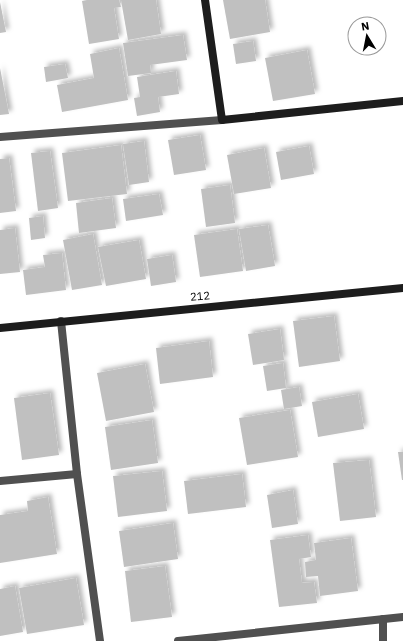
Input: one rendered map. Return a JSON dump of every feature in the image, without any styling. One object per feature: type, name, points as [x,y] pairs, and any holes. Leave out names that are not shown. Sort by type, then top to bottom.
[{"type":"street","points":[[206,0],[222,120]]},
{"type":"street","points":[[0,137],[222,120],[403,101]]},
{"type":"street","name":"212","points":[[0,328],[403,288]]},
{"type":"street","points":[[61,321],[77,474],[100,641]]},
{"type":"street","points":[[0,481],[77,474]]},
{"type":"street","points":[[178,641],[403,617]]},
{"type":"street","points":[[383,619],[383,641]]},
{"type":"building","points":[[119,0],[121,7],[114,8],[119,39],[89,44],[82,1]]},
{"type":"building","points":[[121,0],[156,0],[161,34],[128,40]]},
{"type":"building","points":[[223,0],[265,0],[270,32],[230,39]]},
{"type":"building","points":[[0,2],[6,32],[0,33]]},
{"type":"building","points":[[183,35],[187,60],[150,65],[151,73],[128,76],[123,43]]},
{"type":"building","points":[[253,41],[256,61],[236,64],[233,44]]},
{"type":"building","points":[[119,48],[128,100],[62,112],[57,85],[94,78],[90,54]]},
{"type":"building","points":[[307,50],[315,94],[273,101],[265,58]]},
{"type":"building","points":[[65,64],[68,78],[46,82],[44,67]]},
{"type":"building","points":[[0,68],[9,114],[0,115]]},
{"type":"building","points":[[176,71],[179,94],[158,97],[160,112],[137,116],[134,98],[140,97],[137,77]]},
{"type":"building","points":[[200,135],[206,170],[174,175],[168,140]]},
{"type":"building","points":[[144,141],[149,182],[129,185],[123,144]]},
{"type":"building","points":[[121,145],[127,194],[68,201],[62,153]]},
{"type":"building","points":[[309,146],[314,174],[281,180],[276,152]]},
{"type":"building","points":[[264,148],[271,188],[234,194],[227,155]]},
{"type":"building","points":[[50,151],[58,208],[38,211],[31,153]]},
{"type":"building","points":[[9,158],[16,211],[0,213],[0,159]]},
{"type":"building","points":[[230,185],[235,223],[206,227],[201,189]]},
{"type":"building","points":[[159,194],[163,215],[126,221],[123,199]]},
{"type":"building","points":[[112,198],[116,228],[79,233],[76,203]]},
{"type":"building","points":[[43,216],[45,238],[31,240],[29,218]]},
{"type":"building","points":[[268,225],[275,266],[246,271],[239,229]]},
{"type":"building","points":[[15,228],[20,272],[0,274],[0,230]]},
{"type":"building","points":[[237,229],[243,271],[200,277],[194,235]]},
{"type":"building","points":[[93,234],[102,285],[72,290],[63,240]]},
{"type":"building","points":[[139,240],[146,279],[106,286],[98,247]]},
{"type":"building","points":[[62,253],[66,290],[26,295],[23,270],[45,267],[43,255]]},
{"type":"building","points":[[172,255],[176,282],[151,286],[147,259]]},
{"type":"building","points":[[334,316],[340,361],[299,367],[293,321]]},
{"type":"building","points":[[280,329],[284,360],[253,365],[248,334]]},
{"type":"building","points":[[209,341],[213,377],[160,384],[156,348]]},
{"type":"building","points":[[283,363],[286,388],[267,391],[263,366]]},
{"type":"building","points":[[145,364],[154,412],[106,421],[97,373]]},
{"type":"building","points":[[299,387],[302,406],[284,409],[281,390]]},
{"type":"building","points":[[50,393],[59,455],[22,460],[14,398]]},
{"type":"building","points":[[358,394],[364,429],[318,437],[312,402]]},
{"type":"building","points":[[290,410],[298,457],[247,465],[239,418]]},
{"type":"building","points":[[152,420],[158,463],[111,470],[105,427]]},
{"type":"building","points":[[398,452],[403,452],[403,480],[402,480]]},
{"type":"building","points":[[369,460],[376,517],[340,521],[333,463]]},
{"type":"building","points":[[162,471],[167,511],[118,517],[113,476]]},
{"type":"building","points":[[242,474],[246,507],[188,514],[184,481]]},
{"type":"building","points":[[293,490],[298,524],[272,528],[267,495]]},
{"type":"building","points":[[48,497],[57,554],[0,563],[0,515],[28,511],[27,501]]},
{"type":"building","points":[[173,523],[178,559],[124,567],[119,531]]},
{"type":"building","points":[[308,535],[311,557],[299,559],[302,583],[314,582],[317,603],[279,607],[270,540]]},
{"type":"building","points":[[351,538],[358,591],[320,596],[318,576],[306,577],[305,562],[316,560],[314,543]]},
{"type":"building","points":[[165,566],[172,617],[131,622],[125,571]]},
{"type":"building","points":[[76,578],[84,625],[27,634],[19,588]]},
{"type":"building","points":[[15,586],[23,632],[0,636],[0,589]]}]
